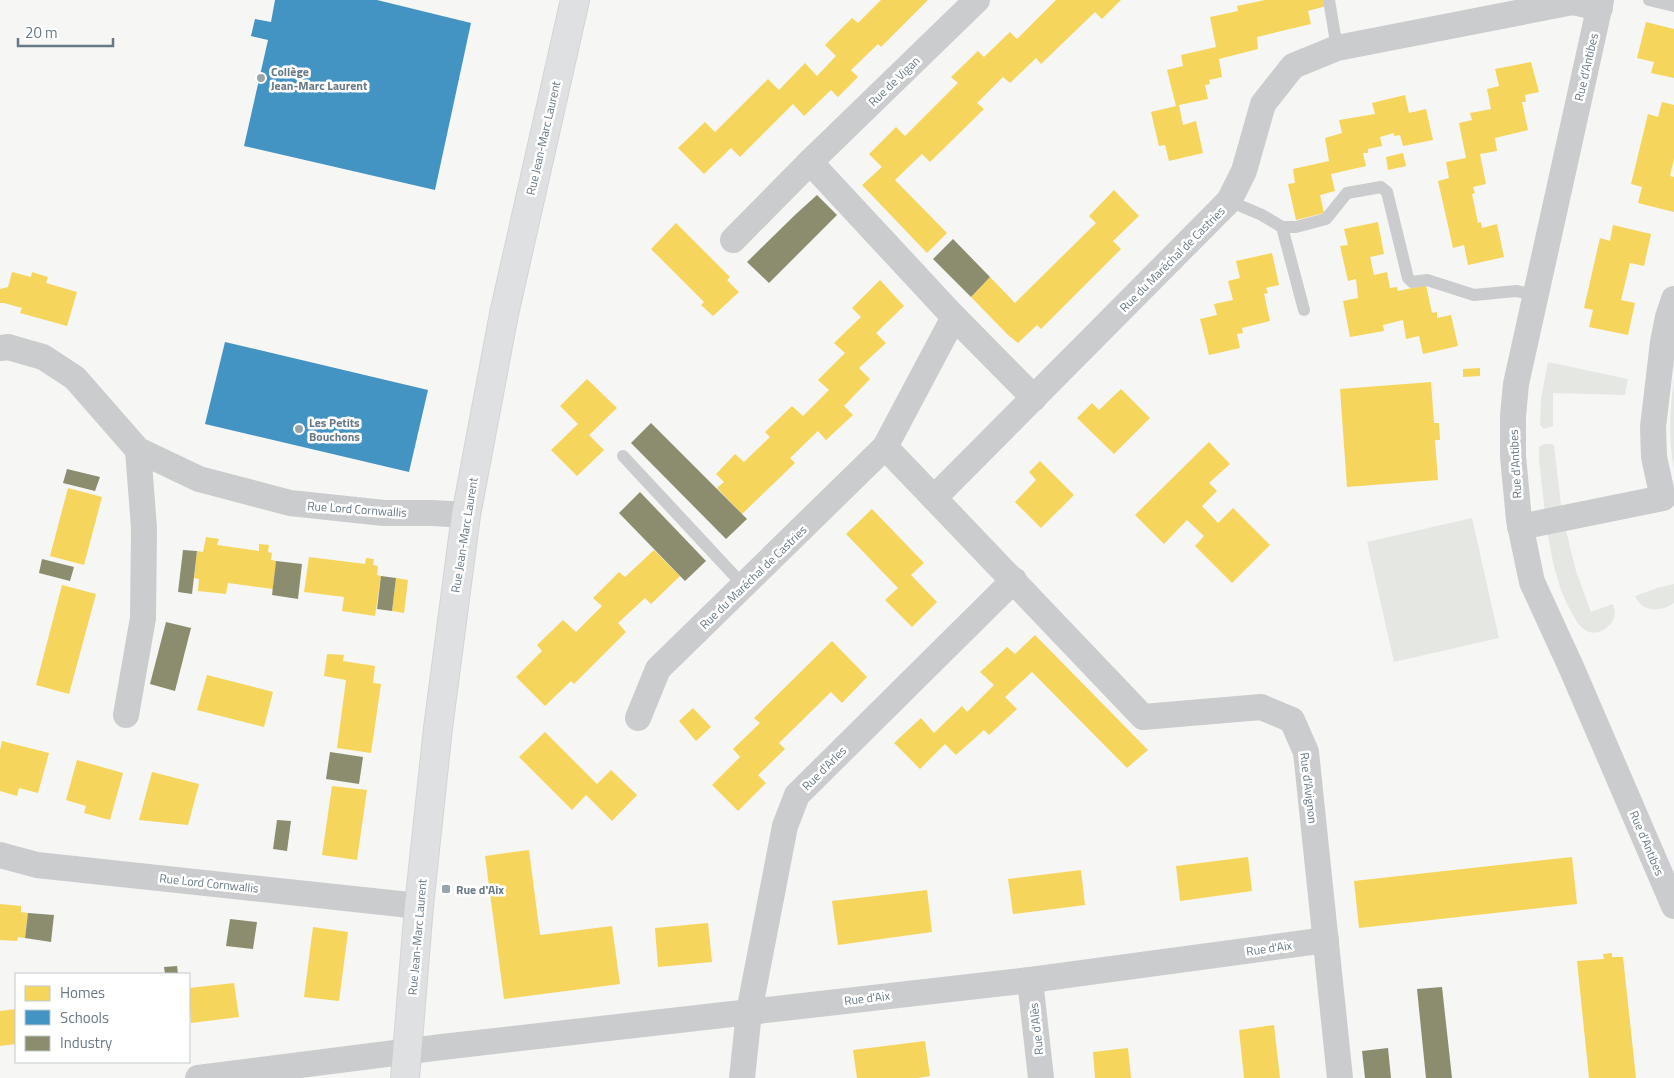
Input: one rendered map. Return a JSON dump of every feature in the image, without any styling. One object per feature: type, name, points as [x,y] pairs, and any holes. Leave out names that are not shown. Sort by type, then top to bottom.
[{"type":"street","name":"Rue Jean-Marc Laurent","points":[[406,1065],[419,906],[438,728],[466,515],[504,314],[575,0]]},
{"type":"street","name":"Rue de Vigan","points":[[733,240],[810,162],[977,0]]},
{"type":"street","name":"Rue du Maréchal de Castries","points":[[934,498],[1230,202],[1244,170],[1263,104],[1293,66],[1337,48],[1574,2],[1600,4]]},
{"type":"street","name":"Rue d'Antibes","points":[[1600,4],[1516,384],[1513,416],[1513,456],[1520,527],[1532,582],[1571,667],[1674,906]]},
{"type":"street","points":[[810,162],[954,317],[1034,398]]},
{"type":"street","points":[[1520,527],[1663,498],[1654,457],[1653,427],[1663,342],[1674,299]]},
{"type":"street","name":"Rue du Maréchal de Castries","points":[[638,718],[658,669],[886,447],[954,317]]},
{"type":"street","name":"Rue Lord Cornwallis","points":[[0,348],[8,347],[43,357],[75,378],[138,450],[200,479],[290,503],[384,513],[466,515]]},
{"type":"street","points":[[886,447],[1014,580]]},
{"type":"street","points":[[126,715],[144,618],[144,528],[138,450]]},
{"type":"street","name":"Rue d'Avignon","points":[[1014,580],[1143,717],[1261,708],[1292,720],[1306,752],[1340,1078]]},
{"type":"street","name":"Rue d'Arles","points":[[742,1078],[749,1012],[785,826],[797,795],[1014,580]]},
{"type":"street","name":"Rue Lord Cornwallis","points":[[0,855],[37,865],[419,906]]},
{"type":"street","name":"Rue d'Aix","points":[[198,1078],[406,1065],[749,1012],[1030,980],[1326,940]]},
{"type":"street","name":"Rue d'Alès","points":[[1030,980],[1041,1078]]},
{"type":"lane","points":[[1329,0],[1337,48]]},
{"type":"lane","points":[[1649,0],[1674,6]]},
{"type":"lane","points":[[1230,202],[1262,215],[1282,227],[1296,227],[1326,220],[1347,192],[1381,187],[1387,192],[1408,278],[1412,282],[1427,280],[1474,295],[1516,291],[1536,295]]},
{"type":"lane","points":[[1282,227],[1304,310]]},
{"type":"lane","points":[[623,456],[744,586]]},
{"type":"shaded area","points":[[1548,362],[1628,379],[1625,395],[1553,393],[1553,426],[1544,429],[1540,425],[1541,399]]},
{"type":"shaded area","points":[[1674,377],[1674,470],[1670,424]]},
{"type":"shaded area","points":[[1544,444],[1554,445],[1562,514],[1576,571],[1591,612],[1613,604],[1615,612],[1612,622],[1600,632],[1590,632],[1578,624],[1558,580],[1549,540],[1539,460],[1539,447]]},
{"type":"shaded area","points":[[1472,518],[1499,638],[1394,662],[1367,542]]},
{"type":"shaded area","points":[[1674,584],[1674,603],[1663,608],[1652,609],[1642,606],[1635,596],[1657,588]]},
{"type":"building: Homes","points":[[881,0],[928,0],[881,47],[878,44],[851,70],[858,77],[838,97],[831,90],[804,116],[793,104],[740,157],[731,148],[704,174],[678,148],[705,122],[715,132],[768,79],[779,90],[805,63],[817,76],[836,56],[825,45],[852,18],[858,23]]},
{"type":"building: Homes","points":[[1056,0],[1121,0],[1102,19],[1095,12],[1041,64],[1036,58],[1010,83],[1003,77],[977,103],[984,109],[930,162],[922,154],[895,180],[947,233],[927,253],[862,185],[882,167],[869,154],[896,127],[905,136],[958,83],[951,77],[978,51],[984,57],[1010,32],[1017,39]]},
{"type":"building: Homes","points":[[1265,0],[1324,0],[1326,6],[1308,11],[1311,24],[1257,37],[1258,49],[1219,59],[1222,77],[1209,80],[1210,84],[1205,85],[1208,99],[1179,105],[1183,125],[1196,121],[1203,153],[1169,161],[1165,145],[1159,146],[1151,112],[1176,106],[1167,70],[1183,66],[1181,55],[1216,47],[1210,17],[1238,11],[1237,6]]},
{"type":"building: Homes","points":[[1646,22],[1674,29],[1674,78],[1651,73],[1654,62],[1637,58]]},
{"type":"building: Homes","points":[[1531,62],[1539,92],[1525,95],[1526,102],[1522,102],[1528,130],[1495,138],[1497,151],[1480,154],[1486,184],[1473,187],[1475,193],[1472,194],[1478,223],[1481,222],[1482,228],[1497,224],[1504,257],[1468,265],[1464,245],[1453,248],[1438,181],[1449,178],[1446,162],[1466,158],[1459,123],[1472,120],[1470,113],[1491,109],[1487,89],[1499,86],[1495,69]]},
{"type":"building: Homes","points":[[1405,95],[1409,113],[1426,109],[1433,140],[1403,146],[1400,135],[1394,136],[1394,133],[1380,137],[1382,146],[1368,149],[1368,153],[1363,153],[1366,166],[1331,174],[1335,191],[1320,195],[1324,213],[1296,220],[1288,184],[1295,183],[1293,169],[1329,161],[1325,138],[1342,133],[1339,120],[1375,114],[1372,103]]},
{"type":"building: Homes","points":[[1662,102],[1674,105],[1674,159],[1670,176],[1674,177],[1674,212],[1638,203],[1642,187],[1631,184],[1648,114],[1658,117]]},
{"type":"building: Homes","points":[[1403,153],[1406,166],[1388,170],[1386,157]]},
{"type":"building: Homes","points":[[1114,190],[1139,216],[1113,241],[1121,249],[1041,329],[1037,325],[1018,343],[971,297],[990,277],[1015,303],[1096,223],[1089,216]]},
{"type":"building: Homes","points":[[1378,222],[1384,254],[1370,257],[1374,275],[1387,272],[1390,288],[1397,287],[1398,291],[1426,285],[1432,313],[1437,312],[1437,318],[1451,315],[1458,346],[1423,354],[1419,336],[1406,339],[1403,320],[1383,325],[1384,331],[1350,337],[1343,301],[1358,298],[1356,279],[1348,281],[1340,246],[1348,245],[1344,229]]},
{"type":"building: Homes","points":[[676,223],[730,277],[727,280],[739,292],[713,316],[701,305],[704,302],[651,249]]},
{"type":"building: Homes","points":[[1613,225],[1651,234],[1644,266],[1630,263],[1621,300],[1635,303],[1628,335],[1589,327],[1593,310],[1584,308],[1600,238],[1610,241]]},
{"type":"building: Homes","points":[[1272,253],[1279,285],[1266,288],[1268,293],[1264,294],[1270,321],[1242,328],[1243,333],[1237,334],[1240,348],[1209,355],[1200,319],[1217,315],[1214,304],[1233,300],[1228,281],[1240,278],[1236,261]]},
{"type":"building: Homes","points":[[12,272],[31,277],[32,272],[48,277],[46,283],[77,292],[67,326],[20,313],[22,308],[0,303],[0,289],[8,287]]},
{"type":"building: Homes","points":[[880,280],[904,306],[876,333],[886,343],[859,368],[870,379],[844,406],[853,415],[826,440],[818,431],[790,458],[795,463],[742,514],[717,488],[724,482],[716,474],[735,454],[744,462],[770,437],[765,432],[792,406],[803,416],[829,390],[818,380],[845,353],[834,343],[861,317],[852,308]]},
{"type":"building: Homes","points":[[1480,368],[1480,376],[1463,377],[1463,369]]},
{"type":"building: Homes","points":[[587,379],[617,408],[589,435],[604,450],[577,476],[551,450],[578,424],[560,406]]},
{"type":"building: Homes","points":[[1431,382],[1434,423],[1439,423],[1440,440],[1435,440],[1438,480],[1347,487],[1340,389]]},
{"type":"building: Homes","points":[[1121,389],[1150,418],[1114,454],[1077,418],[1092,403],[1099,410]]},
{"type":"building: Homes","points":[[1209,442],[1230,464],[1209,483],[1217,491],[1202,506],[1218,523],[1233,508],[1270,545],[1232,583],[1195,546],[1204,536],[1187,520],[1164,544],[1135,515]]},
{"type":"building: Homes","points":[[1040,461],[1074,495],[1041,528],[1015,502],[1036,480],[1029,472]]},
{"type":"building: Homes","points":[[68,488],[102,497],[84,565],[50,556]]},
{"type":"building: Homes","points":[[872,509],[924,563],[911,575],[937,602],[912,627],[885,600],[898,588],[846,534]]},
{"type":"building: Homes","points":[[206,537],[219,539],[217,545],[259,551],[259,544],[269,545],[268,552],[272,553],[271,560],[276,561],[273,589],[228,583],[226,594],[198,591],[199,579],[194,578],[197,551],[203,552]]},
{"type":"building: Homes","points":[[654,550],[680,576],[651,604],[645,598],[618,623],[626,632],[574,684],[571,681],[545,706],[516,677],[542,651],[537,645],[563,620],[576,632],[602,606],[593,598],[619,572],[625,577]]},
{"type":"building: Homes","points":[[309,557],[365,564],[366,558],[374,559],[373,565],[378,566],[377,575],[381,576],[375,616],[342,611],[344,597],[304,592]]},
{"type":"building: Homes","points":[[396,578],[408,580],[404,613],[392,611]]},
{"type":"building: Homes","points":[[62,585],[96,594],[69,694],[36,685]]},
{"type":"building: Homes","points":[[1035,635],[1148,750],[1127,768],[1032,672],[1005,697],[1017,709],[989,735],[984,730],[956,755],[945,744],[920,769],[894,743],[921,718],[934,733],[962,706],[967,712],[994,685],[980,672],[1007,647],[1015,654]]},
{"type":"building: Homes","points":[[832,641],[867,677],[842,703],[831,692],[779,743],[785,749],[758,775],[766,783],[738,811],[712,785],[740,757],[733,749],[760,723],[754,718]]},
{"type":"building: Homes","points":[[327,654],[344,655],[343,661],[375,666],[373,683],[381,684],[371,753],[337,748],[346,680],[324,676]]},
{"type":"building: Homes","points":[[207,675],[273,692],[264,727],[197,710]]},
{"type":"building: Homes","points":[[693,708],[711,727],[696,741],[679,721]]},
{"type":"building: Homes","points":[[545,732],[597,784],[611,770],[637,795],[612,821],[586,795],[572,810],[519,757]]},
{"type":"building: Homes","points":[[2,741],[49,753],[38,793],[19,788],[17,796],[0,791],[0,750]]},
{"type":"building: Homes","points":[[77,760],[123,773],[110,820],[84,813],[86,806],[66,800]]},
{"type":"building: Homes","points":[[152,772],[199,784],[188,825],[139,820]]},
{"type":"building: Homes","points":[[332,786],[367,790],[357,860],[322,855]]},
{"type":"building: Homes","points":[[529,850],[540,935],[612,926],[620,984],[504,999],[485,856]]},
{"type":"building: Homes","points":[[1248,857],[1252,891],[1180,901],[1176,866]]},
{"type":"building: Homes","points":[[1572,857],[1577,904],[1359,928],[1354,881]]},
{"type":"building: Homes","points":[[1081,870],[1085,905],[1013,914],[1008,879]]},
{"type":"building: Homes","points":[[927,890],[932,932],[838,945],[832,901]]},
{"type":"building: Homes","points":[[0,904],[21,906],[21,912],[28,913],[25,938],[18,937],[17,941],[0,940]]},
{"type":"building: Homes","points":[[708,923],[712,962],[658,967],[655,928]]},
{"type":"building: Homes","points":[[313,927],[348,932],[339,1001],[304,997]]},
{"type":"building: Homes","points":[[1612,953],[1612,957],[1623,957],[1636,1078],[1589,1078],[1577,961],[1604,959],[1603,954]]},
{"type":"building: Homes","points":[[234,983],[239,1017],[191,1023],[190,988]]},
{"type":"building: Homes","points":[[15,1009],[15,1044],[0,1046],[0,1011]]},
{"type":"building: Homes","points":[[1274,1025],[1280,1078],[1244,1078],[1239,1030]]},
{"type":"building: Homes","points":[[925,1041],[930,1076],[918,1078],[857,1078],[853,1050]]},
{"type":"building: Homes","points":[[1128,1048],[1131,1078],[1095,1078],[1093,1052]]},
{"type":"building: Schools","points":[[275,0],[377,0],[471,23],[435,190],[244,146],[268,40],[251,36],[255,19],[271,22]]},
{"type":"building: Schools","points":[[225,342],[428,390],[409,472],[205,424]]},
{"type":"building: Industry","points":[[817,195],[837,215],[769,283],[747,262]]},
{"type":"building: Industry","points":[[953,239],[990,277],[971,297],[933,259]]},
{"type":"building: Industry","points":[[651,423],[747,519],[726,539],[631,443]]},
{"type":"building: Industry","points":[[67,469],[100,477],[95,491],[63,483]]},
{"type":"building: Industry","points":[[640,492],[706,561],[685,581],[619,513]]},
{"type":"building: Industry","points":[[183,550],[197,551],[192,594],[178,592]]},
{"type":"building: Industry","points":[[42,559],[74,567],[70,581],[39,573]]},
{"type":"building: Industry","points":[[276,561],[302,564],[298,599],[272,595]]},
{"type":"building: Industry","points":[[381,576],[396,578],[392,611],[377,609]]},
{"type":"building: Industry","points":[[166,622],[191,628],[175,691],[150,684]]},
{"type":"building: Industry","points":[[330,752],[363,757],[359,784],[326,779]]},
{"type":"building: Industry","points":[[277,820],[291,821],[287,851],[273,849]]},
{"type":"building: Industry","points":[[28,913],[54,915],[51,942],[25,938]]},
{"type":"building: Industry","points":[[230,919],[257,922],[253,949],[226,946]]},
{"type":"building: Industry","points":[[177,966],[178,973],[165,973],[164,967]]},
{"type":"building: Industry","points":[[1442,987],[1452,1078],[1426,1078],[1417,989]]},
{"type":"building: Industry","points":[[1388,1048],[1391,1078],[1365,1078],[1362,1051]]},
{"type":"place","name":"Collège Jean-Marc Laurent","points":[[261,78]]},
{"type":"place","name":"Les Petits Bouchons","points":[[299,429]]},
{"type":"place","name":"Rue d'Aix","points":[[446,889]]}]
